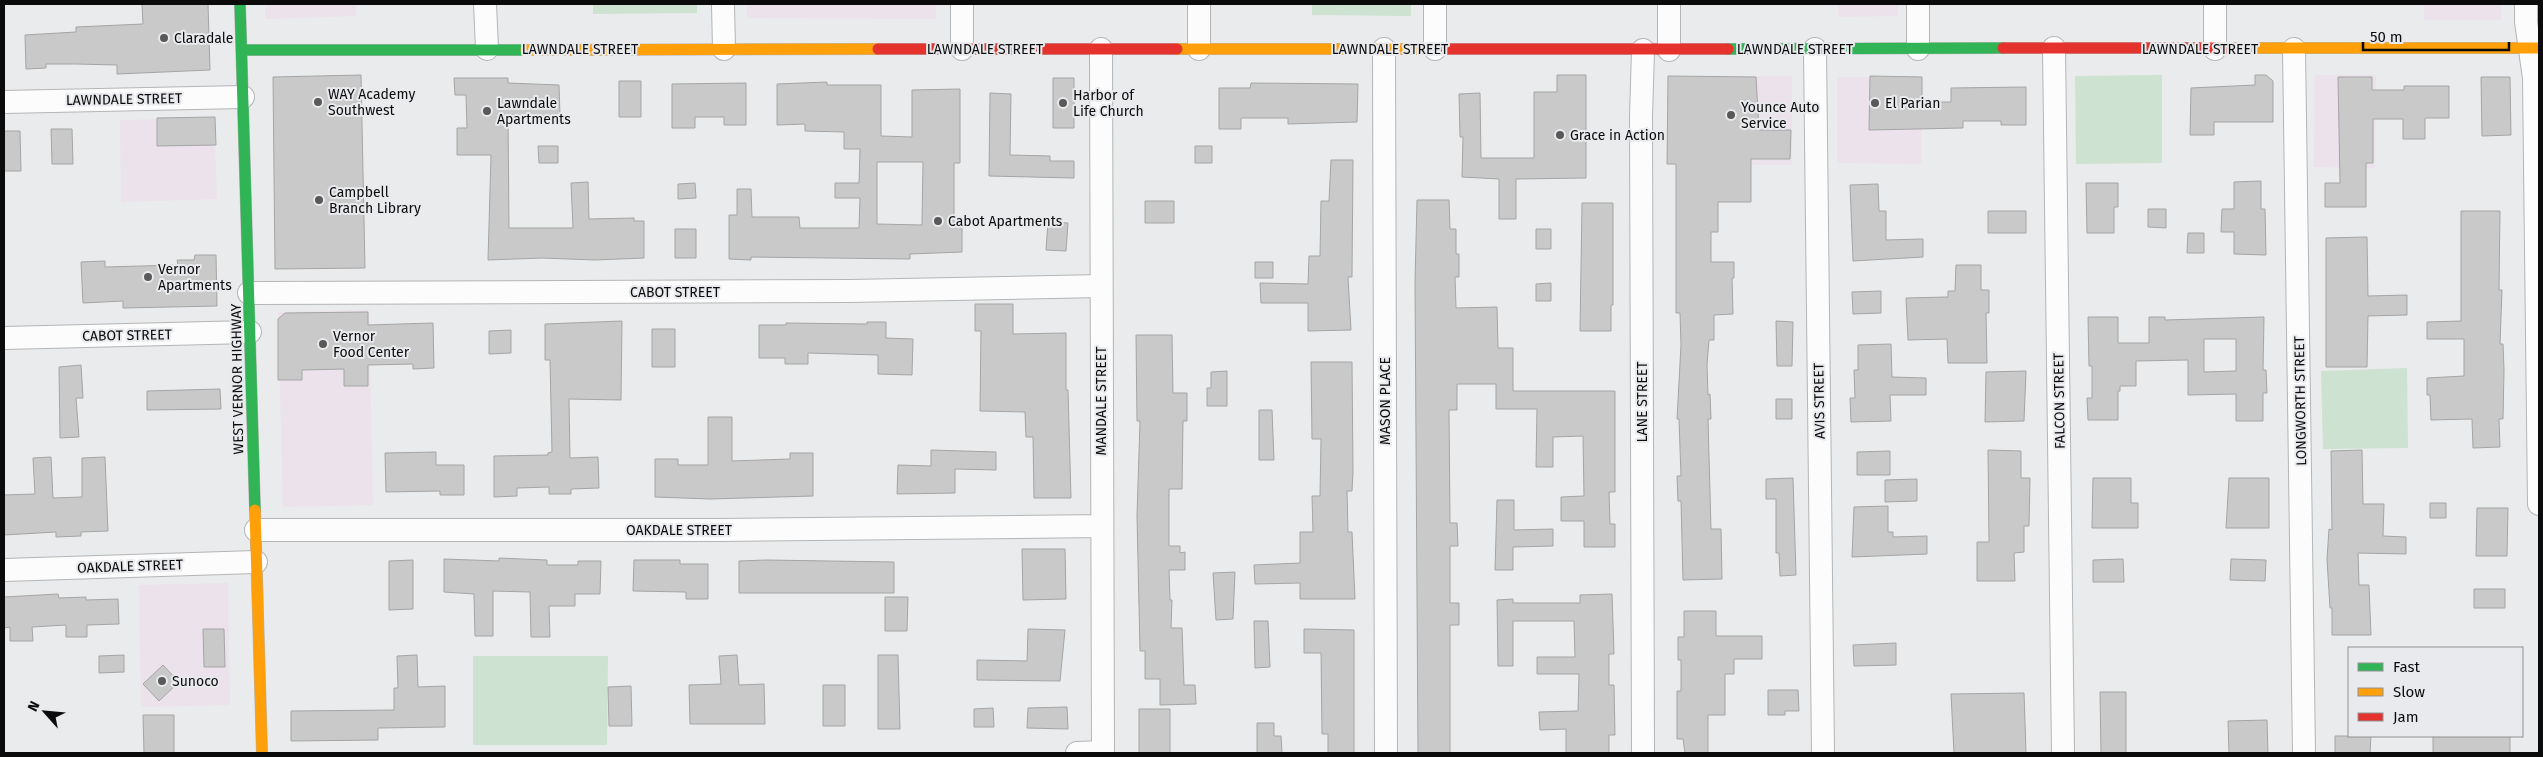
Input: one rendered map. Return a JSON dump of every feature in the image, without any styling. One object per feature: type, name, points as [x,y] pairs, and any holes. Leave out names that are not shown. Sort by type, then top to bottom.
[{"type":"street","name":"WEST VERNOR HIGHWAY","points":[[240,4],[250,293],[262,753]]},
{"type":"street","points":[[485,4],[487,49]]},
{"type":"street","points":[[723,4],[724,49]]},
{"type":"street","points":[[962,4],[962,49]]},
{"type":"street","points":[[1199,4],[1199,49]]},
{"type":"street","points":[[1435,4],[1435,49]]},
{"type":"street","points":[[1669,4],[1669,50]]},
{"type":"street","points":[[1918,4],[1918,49]]},
{"type":"street","points":[[2215,4],[2215,49]]},
{"type":"street","points":[[2526,4],[2526,22],[2535,48],[2539,504]]},
{"type":"street","name":"FALCON STREET","points":[[2054,48],[2063,753]]},
{"type":"street","name":"LAWNDALE STREET","points":[[242,50],[2535,48]]},
{"type":"street","name":"MANDALE STREET","points":[[1101,49],[1103,753]]},
{"type":"street","name":"MASON PLACE","points":[[1384,49],[1386,753]]},
{"type":"street","name":"AVIS STREET","points":[[1815,49],[1824,753]]},
{"type":"street","name":"LONGWORTH STREET","points":[[2294,49],[2304,753]]},
{"type":"street","name":"LANE STREET","points":[[1643,50],[1641,117],[1643,753]]},
{"type":"street","name":"LAWNDALE STREET","points":[[4,102],[243,97]]},
{"type":"street","name":"CABOT STREET","points":[[250,293],[850,291],[1101,286]]},
{"type":"street","name":"CABOT STREET","points":[[4,338],[250,332]]},
{"type":"street","name":"OAKDALE STREET","points":[[256,530],[730,530],[1102,526]]},
{"type":"street","name":"OAKDALE STREET","points":[[4,570],[256,562]]},
{"type":"street","points":[[1077,753],[1103,753]]},
{"type":"shaded area","points":[[265,4],[356,4],[356,16],[265,19]]},
{"type":"shaded area","points":[[747,4],[936,4],[936,19],[747,18]]},
{"type":"shaded area","points":[[1838,4],[1898,4],[1898,16],[1838,17]]},
{"type":"shaded area","points":[[2424,4],[2501,4],[2501,20],[2424,20]]},
{"type":"shaded area","points":[[2315,75],[2376,75],[2375,168],[2314,167]]},
{"type":"shaded area","points":[[1668,76],[1792,76],[1792,165],[1667,164]]},
{"type":"shaded area","points":[[1837,77],[1922,77],[1921,164],[1837,163]]},
{"type":"shaded area","points":[[214,118],[217,199],[121,202],[120,120]]},
{"type":"shaded area","points":[[369,310],[373,505],[283,507],[278,312]]},
{"type":"shaded area","points":[[228,583],[230,705],[141,707],[139,585]]},
{"type":"green space","points":[[593,4],[697,4],[697,13],[593,14]]},
{"type":"green space","points":[[1312,4],[1411,4],[1411,16],[1312,15]]},
{"type":"green space","points":[[2162,75],[2162,163],[2076,164],[2075,76]]},
{"type":"green space","points":[[2407,368],[2408,448],[2323,449],[2321,371]]},
{"type":"green space","points":[[473,656],[608,656],[607,745],[473,745]]},
{"type":"building","points":[[142,4],[208,4],[210,70],[117,74],[117,65],[76,64],[46,64],[46,68],[26,69],[25,35],[76,32],[76,27],[143,24]]},
{"type":"building","name":"Campbell Branch Library","points":[[361,75],[365,268],[275,269],[273,77]]},
{"type":"building","points":[[1557,75],[1586,75],[1586,178],[1516,179],[1516,219],[1499,219],[1499,179],[1462,177],[1463,137],[1460,137],[1459,94],[1480,93],[1481,158],[1534,158],[1534,92],[1557,92]]},
{"type":"building","points":[[2255,75],[2266,75],[2273,81],[2273,122],[2214,122],[2214,135],[2190,135],[2191,88],[2255,85]]},
{"type":"building","points":[[1668,76],[1756,77],[1759,130],[1791,130],[1790,159],[1751,159],[1751,202],[1718,202],[1718,232],[1711,232],[1711,262],[1734,262],[1734,278],[1732,278],[1733,314],[1714,315],[1714,340],[1709,340],[1707,365],[1711,419],[1708,419],[1711,529],[1721,529],[1722,579],[1683,580],[1681,501],[1678,501],[1677,476],[1681,476],[1679,419],[1677,419],[1681,345],[1680,313],[1676,313],[1676,164],[1667,164]]},
{"type":"building","points":[[1870,76],[1922,77],[1922,102],[1951,102],[1951,88],[2026,87],[2026,125],[2001,125],[2001,121],[1963,121],[1963,128],[1869,130]]},
{"type":"building","points":[[2338,77],[2372,77],[2372,90],[2404,90],[2404,86],[2449,86],[2449,118],[2425,118],[2425,139],[2403,139],[2403,119],[2373,119],[2373,163],[2366,163],[2366,207],[2325,207],[2325,183],[2340,183]]},
{"type":"building","points":[[2481,77],[2510,77],[2511,135],[2482,136]]},
{"type":"building","points":[[454,78],[508,78],[508,83],[559,85],[560,116],[508,115],[509,228],[573,228],[571,183],[588,182],[589,219],[634,218],[634,221],[644,221],[644,258],[488,260],[491,155],[457,155],[457,128],[467,128],[466,95],[455,95]]},
{"type":"building","name":"Harbor of Life Church","points":[[1053,78],[1074,78],[1074,128],[1053,128]]},
{"type":"building","points":[[619,81],[641,81],[641,117],[619,117]]},
{"type":"building","points":[[827,82],[827,85],[881,85],[881,136],[912,137],[912,90],[960,89],[960,163],[954,163],[954,225],[962,225],[962,252],[910,254],[910,259],[751,257],[751,260],[729,259],[729,215],[737,215],[737,189],[751,189],[752,217],[799,217],[800,228],[859,228],[860,198],[835,198],[835,183],[859,183],[860,149],[844,149],[844,132],[805,131],[805,124],[777,125],[777,84]],"holes":[[[877,162],[923,162],[922,225],[877,224]]]},
{"type":"building","points":[[746,83],[746,125],[724,125],[724,117],[695,117],[695,128],[672,128],[672,84]]},
{"type":"building","points":[[1251,83],[1358,84],[1357,122],[1288,124],[1288,118],[1241,118],[1241,129],[1219,129],[1219,88],[1250,88]]},
{"type":"building","points":[[990,93],[1011,94],[1010,155],[1050,156],[1050,161],[1074,161],[1074,178],[989,176]]},
{"type":"building","points":[[215,117],[216,145],[157,146],[157,118]]},
{"type":"building","points":[[51,129],[72,129],[73,164],[52,164]]},
{"type":"building","points":[[4,131],[20,131],[21,171],[4,171]]},
{"type":"building","points":[[538,146],[558,146],[558,163],[539,163]]},
{"type":"building","points":[[1195,146],[1212,146],[1212,163],[1195,163]]},
{"type":"building","points":[[1331,160],[1353,160],[1352,277],[1348,277],[1351,330],[1308,331],[1308,303],[1261,303],[1260,283],[1308,284],[1309,256],[1320,256],[1321,201],[1329,201]]},
{"type":"building","points":[[2261,181],[2261,209],[2265,209],[2266,255],[2234,254],[2234,232],[2221,232],[2222,209],[2234,209],[2234,182]]},
{"type":"building","points":[[695,183],[696,198],[678,199],[678,184]]},
{"type":"building","points":[[2086,183],[2118,183],[2118,207],[2114,207],[2114,233],[2087,233]]},
{"type":"building","points":[[1878,184],[1879,211],[1886,211],[1886,240],[1923,239],[1923,257],[1853,261],[1850,185]]},
{"type":"building","points":[[1417,200],[1449,200],[1450,229],[1456,229],[1456,254],[1459,254],[1459,277],[1455,277],[1456,308],[1497,307],[1498,348],[1513,348],[1513,391],[1615,391],[1615,492],[1609,492],[1610,524],[1615,524],[1615,547],[1584,547],[1584,521],[1561,521],[1561,497],[1584,496],[1583,436],[1553,437],[1553,467],[1536,467],[1537,409],[1496,409],[1496,384],[1457,384],[1457,410],[1449,410],[1450,523],[1457,523],[1458,546],[1450,546],[1450,603],[1459,603],[1459,625],[1450,625],[1450,753],[1418,753],[1415,282]]},
{"type":"building","points":[[1145,201],[1174,201],[1174,223],[1145,223]]},
{"type":"building","points":[[1582,203],[1613,203],[1613,305],[1611,305],[1611,331],[1580,331]]},
{"type":"building","points":[[2148,209],[2166,209],[2166,228],[2148,227]]},
{"type":"building","points":[[1988,211],[2026,211],[2026,233],[1988,233]]},
{"type":"building","points":[[2461,211],[2500,211],[2499,290],[2502,290],[2500,344],[2503,344],[2504,370],[2503,419],[2499,419],[2500,447],[2473,448],[2472,419],[2431,420],[2430,395],[2427,395],[2427,378],[2464,376],[2464,339],[2427,339],[2427,322],[2461,321]]},
{"type":"building","points":[[1048,222],[1068,223],[1066,251],[1046,250]]},
{"type":"building","points":[[675,229],[696,229],[696,258],[675,258]]},
{"type":"building","points":[[1536,229],[1551,229],[1551,249],[1536,249]]},
{"type":"building","points":[[2188,233],[2204,233],[2204,253],[2187,253]]},
{"type":"building","points":[[2367,237],[2368,296],[2407,295],[2407,315],[2368,316],[2367,367],[2326,367],[2326,238]]},
{"type":"building","name":"Vernor Apartments","points":[[195,255],[216,255],[217,306],[123,308],[123,301],[83,303],[81,262],[105,261],[105,267],[178,265],[177,260],[194,260]]},
{"type":"building","points":[[1255,262],[1273,262],[1273,278],[1255,278]]},
{"type":"building","points":[[1956,265],[1981,265],[1981,290],[1989,290],[1989,313],[1986,313],[1987,363],[1948,363],[1947,339],[1908,340],[1906,298],[1948,297],[1948,291],[1955,291]]},
{"type":"building","points":[[1551,283],[1551,301],[1536,301],[1536,284]]},
{"type":"building","points":[[1881,291],[1881,313],[1853,314],[1852,292]]},
{"type":"building","points":[[975,304],[1013,304],[1013,334],[1066,333],[1066,390],[1068,390],[1071,498],[1034,498],[1033,437],[1026,437],[1025,412],[980,411],[981,331],[975,331]]},
{"type":"building","name":"Vernor Food Center","points":[[368,312],[368,325],[433,323],[434,368],[413,369],[413,364],[368,365],[368,386],[344,386],[344,369],[302,370],[302,380],[278,380],[278,319],[285,313]]},
{"type":"building","points":[[2088,317],[2118,317],[2118,343],[2149,343],[2149,317],[2165,317],[2165,320],[2264,317],[2263,370],[2266,370],[2267,393],[2263,393],[2263,421],[2236,421],[2236,394],[2188,395],[2188,360],[2136,361],[2136,386],[2120,386],[2120,391],[2118,391],[2118,420],[2088,420],[2087,398],[2092,398],[2092,366],[2089,366]],"holes":[[[2204,339],[2236,339],[2236,371],[2204,372]]]},
{"type":"building","points":[[622,321],[621,400],[569,399],[570,458],[598,457],[599,488],[571,489],[571,494],[549,494],[549,487],[517,488],[517,496],[494,497],[494,456],[548,455],[548,453],[552,452],[550,360],[545,360],[545,324]]},
{"type":"building","points":[[1776,321],[1793,322],[1792,366],[1777,366]]},
{"type":"building","points":[[867,322],[886,322],[886,338],[913,339],[912,375],[878,374],[878,355],[808,353],[808,364],[785,364],[785,358],[759,358],[759,325],[786,325],[786,323],[867,324]]},
{"type":"building","points":[[652,329],[675,329],[675,367],[652,367]]},
{"type":"building","points":[[511,330],[511,353],[489,354],[489,331]]},
{"type":"building","points":[[1136,335],[1172,335],[1173,393],[1187,393],[1187,421],[1183,421],[1182,489],[1169,489],[1169,546],[1180,546],[1180,553],[1185,552],[1185,570],[1169,570],[1170,600],[1172,600],[1171,628],[1182,628],[1184,685],[1195,685],[1196,704],[1160,705],[1160,679],[1145,679],[1145,651],[1140,651],[1137,516],[1140,421],[1137,421]]},
{"type":"building","points":[[1891,344],[1892,377],[1926,378],[1926,395],[1890,395],[1891,421],[1851,422],[1850,398],[1855,398],[1854,370],[1858,370],[1858,345]]},
{"type":"building","points":[[1311,362],[1352,362],[1353,471],[1352,491],[1347,491],[1348,532],[1352,532],[1355,599],[1300,599],[1300,583],[1255,584],[1254,565],[1300,563],[1300,532],[1313,532],[1312,496],[1320,496],[1321,439],[1312,439]]},
{"type":"building","points":[[81,365],[83,398],[76,398],[79,437],[60,438],[59,367]]},
{"type":"building","points":[[1227,371],[1227,406],[1207,406],[1207,388],[1211,388],[1211,372]]},
{"type":"building","points":[[2026,371],[2024,421],[1985,422],[1986,372]]},
{"type":"building","points":[[220,389],[221,409],[147,410],[147,391]]},
{"type":"building","points":[[1776,399],[1792,399],[1792,419],[1776,419]]},
{"type":"building","points":[[1259,410],[1272,410],[1274,460],[1259,460]]},
{"type":"building","points":[[708,417],[732,417],[732,461],[790,459],[790,453],[813,453],[813,496],[710,499],[655,497],[655,459],[678,459],[678,465],[708,465]]},
{"type":"building","points":[[931,450],[996,452],[996,470],[955,469],[955,493],[897,494],[898,465],[931,466]]},
{"type":"building","points":[[1988,450],[2021,451],[2021,478],[2030,478],[2029,526],[2024,526],[2024,552],[2014,553],[2015,581],[1977,581],[1977,542],[1989,542]]},
{"type":"building","points":[[2362,450],[2363,504],[2384,504],[2383,536],[2406,537],[2406,554],[2358,553],[2359,585],[2369,585],[2371,635],[2332,635],[2332,608],[2330,608],[2327,559],[2329,529],[2332,530],[2331,451]]},
{"type":"building","points":[[1890,451],[1890,475],[1857,475],[1857,452]]},
{"type":"building","points":[[436,452],[436,465],[464,465],[464,495],[440,495],[440,491],[386,492],[385,453]]},
{"type":"building","points":[[51,457],[53,498],[82,497],[82,458],[105,457],[108,531],[81,532],[81,536],[56,537],[56,532],[4,535],[4,495],[35,494],[33,458]]},
{"type":"building","points":[[1793,478],[1796,575],[1780,576],[1779,553],[1776,553],[1776,499],[1766,499],[1766,479]]},
{"type":"building","points":[[2093,478],[2131,478],[2131,503],[2138,503],[2138,528],[2092,528]]},
{"type":"building","points":[[2229,478],[2269,478],[2269,528],[2226,528]]},
{"type":"building","points":[[1917,479],[1917,501],[1885,502],[1885,480]]},
{"type":"building","points":[[1497,500],[1514,500],[1514,530],[1553,529],[1553,546],[1513,547],[1513,570],[1495,570]]},
{"type":"building","points":[[2430,503],[2446,503],[2446,518],[2430,518]]},
{"type":"building","points":[[1888,506],[1888,532],[1893,532],[1893,537],[1927,536],[1927,554],[1852,557],[1854,507]]},
{"type":"building","points":[[2477,508],[2508,508],[2507,556],[2476,556]]},
{"type":"building","points":[[1022,549],[1065,549],[1066,599],[1023,600]]},
{"type":"building","points":[[499,558],[547,560],[547,565],[578,565],[578,561],[601,561],[600,594],[575,594],[575,606],[549,606],[550,637],[531,637],[530,592],[493,591],[493,636],[475,636],[474,594],[444,592],[444,559],[499,561]]},
{"type":"building","points":[[2123,559],[2124,582],[2093,582],[2093,560]]},
{"type":"building","points":[[2231,559],[2266,560],[2265,581],[2230,580]]},
{"type":"building","points":[[413,560],[413,609],[389,610],[389,561]]},
{"type":"building","points":[[634,560],[680,560],[680,564],[708,564],[708,599],[686,599],[686,592],[633,591]]},
{"type":"building","points":[[739,561],[894,562],[894,593],[739,593]]},
{"type":"building","points":[[1235,572],[1233,619],[1216,620],[1213,573]]},
{"type":"building","points":[[2474,589],[2505,589],[2505,608],[2474,608]]},
{"type":"building","points":[[58,594],[59,598],[86,597],[86,600],[118,599],[119,624],[87,625],[87,637],[66,637],[66,625],[32,627],[33,641],[10,641],[10,627],[4,628],[4,597]]},
{"type":"building","points":[[1612,594],[1614,654],[1609,654],[1609,685],[1614,685],[1615,735],[1609,735],[1609,753],[1566,753],[1566,729],[1540,730],[1539,712],[1578,711],[1579,674],[1537,674],[1537,657],[1575,657],[1574,621],[1513,621],[1513,666],[1498,666],[1497,600],[1513,599],[1513,603],[1580,603],[1580,595]]},
{"type":"building","points":[[885,597],[908,597],[907,631],[885,631]]},
{"type":"building","points":[[1684,611],[1716,611],[1716,636],[1762,636],[1762,659],[1734,659],[1734,674],[1725,674],[1725,715],[1708,715],[1708,753],[1685,753],[1683,739],[1677,739],[1677,691],[1681,691],[1681,660],[1678,660],[1678,637],[1684,637]]},
{"type":"building","points":[[1254,621],[1268,621],[1270,667],[1255,668]]},
{"type":"building","points":[[203,629],[224,629],[225,667],[204,667]]},
{"type":"building","points":[[1028,629],[1065,630],[1060,681],[977,680],[977,660],[1027,661]]},
{"type":"building","points":[[1304,629],[1354,630],[1354,753],[1328,753],[1328,734],[1322,734],[1321,653],[1304,653]]},
{"type":"building","points":[[1896,643],[1896,665],[1854,666],[1853,645]]},
{"type":"building","points":[[124,655],[124,672],[99,673],[99,656]]},
{"type":"building","points":[[417,655],[418,687],[445,686],[445,727],[378,728],[378,740],[291,741],[291,711],[394,710],[394,688],[398,688],[397,656]]},
{"type":"building","points":[[737,655],[739,685],[764,684],[765,724],[690,724],[689,685],[721,684],[719,656]]},
{"type":"building","points":[[878,655],[898,655],[900,729],[878,729]]},
{"type":"building","points":[[163,665],[179,682],[159,701],[143,684]]},
{"type":"building","points":[[823,685],[845,685],[845,726],[823,726]]},
{"type":"building","points":[[631,686],[632,726],[609,726],[608,687]]},
{"type":"building","points":[[1768,690],[1798,690],[1799,711],[1785,711],[1785,715],[1768,715]]},
{"type":"building","points":[[2100,692],[2126,692],[2126,753],[2101,753]]},
{"type":"building","points":[[2024,693],[2026,753],[1954,753],[1951,694]]},
{"type":"building","points":[[1067,707],[1068,729],[1027,728],[1028,708]]},
{"type":"building","points":[[993,708],[994,727],[974,727],[974,709]]},
{"type":"building","points":[[1139,709],[1170,709],[1170,753],[1139,753]]},
{"type":"building","points":[[143,715],[174,715],[174,753],[144,753]]},
{"type":"building","points":[[2267,720],[2268,753],[2229,753],[2228,721]]},
{"type":"building","points":[[1257,723],[1274,723],[1274,736],[1281,736],[1282,753],[1257,753]]},
{"type":"building","points":[[2335,736],[2371,737],[2370,753],[2335,753]]},
{"type":"building","points":[[2433,737],[2510,737],[2510,753],[2433,753]]},
{"type":"traffic: fast","points":[[240,4],[255,510]]},
{"type":"traffic: fast","points":[[1728,49],[2003,48]]},
{"type":"traffic: fast","points":[[242,50],[526,50]]},
{"type":"traffic: slow","points":[[2231,48],[2539,48]]},
{"type":"traffic: slow","points":[[526,50],[878,49]]},
{"type":"traffic: slow","points":[[1177,49],[1436,49]]},
{"type":"traffic: slow","points":[[255,510],[262,753]]},
{"type":"traffic: jam","points":[[2003,48],[2231,48]]},
{"type":"traffic: jam","points":[[878,49],[1177,49]]},
{"type":"traffic: jam","points":[[1436,49],[1728,49]]},
{"type":"place","name":"Claradale","points":[[164,38]]},
{"type":"place","name":"WAY Academy Southwest","points":[[318,102]]},
{"type":"place","name":"Harbor of Life Church","points":[[1063,103]]},
{"type":"place","name":"El Parian","points":[[1875,103]]},
{"type":"place","name":"Lawndale Apartments","points":[[487,111]]},
{"type":"place","name":"Younce Auto Service","points":[[1731,115]]},
{"type":"place","name":"Grace in Action","points":[[1560,135]]},
{"type":"place","name":"Campbell Branch Library","points":[[319,200]]},
{"type":"place","name":"Cabot Apartments","points":[[938,221]]},
{"type":"place","name":"Vernor Apartments","points":[[148,277]]},
{"type":"place","name":"Vernor Food Center","points":[[323,344]]},
{"type":"place","name":"Sunoco","points":[[162,681]]}]
